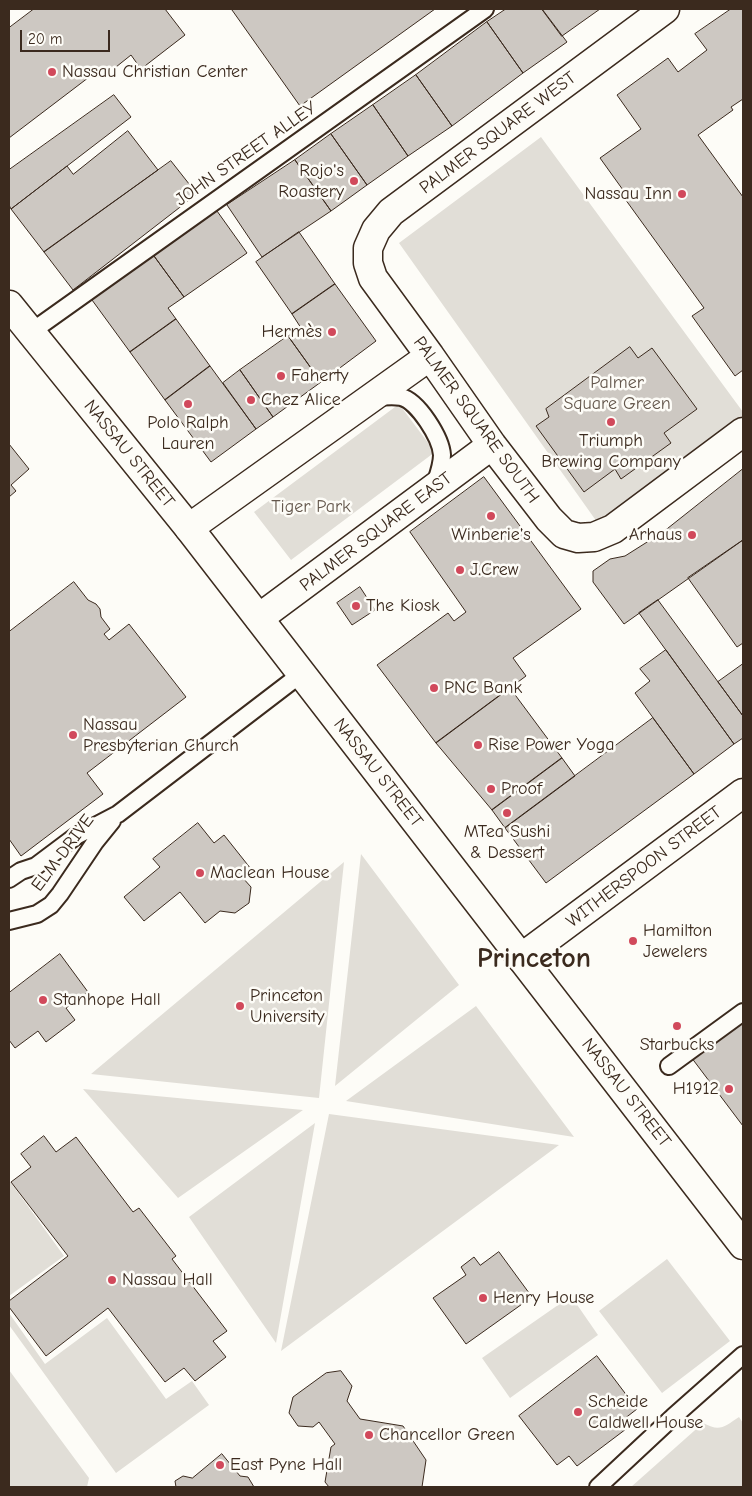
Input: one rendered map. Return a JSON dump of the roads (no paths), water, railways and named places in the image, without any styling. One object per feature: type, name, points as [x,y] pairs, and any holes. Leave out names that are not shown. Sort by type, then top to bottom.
[{"type":"street","name":"PALMER SQUARE WEST","points":[[373,278],[368,263],[368,248],[376,230],[390,212],[665,9]]},
{"type":"street","name":"PALMER SQUARE SOUTH","points":[[373,278],[492,445],[549,519],[564,534],[578,538],[594,537],[613,530],[743,432]]},
{"type":"street","name":"NASSAU STREET","points":[[9,304],[189,528],[743,1245]]},
{"type":"street","points":[[189,528],[430,356]]},
{"type":"street","name":"PALMER SQUARE EAST","points":[[259,618],[492,445]]},
{"type":"street","name":"WITHERSPOON STREET","points":[[521,958],[743,793]]},
{"type":"lane","name":"JOHN STREET ALLEY","points":[[31,332],[485,9]]},
{"type":"lane","points":[[372,397],[402,397],[414,405],[435,433],[442,455],[434,488]]},
{"type":"lane","name":"ELM DRIVE","points":[[9,879],[21,871],[36,866],[76,836],[118,814],[301,674]]},
{"type":"lane","name":"ELM DRIVE","points":[[9,921],[37,914],[51,905],[95,842],[118,814]]},
{"type":"lane","points":[[669,1066],[743,1012]]},
{"type":"lane","points":[[598,1487],[743,1355]]},
{"type":"place","name":"Nassau Christian Center","points":[[52,72]]},
{"type":"place","name":"Rojo's Roastery","points":[[354,181]]},
{"type":"place","name":"Nassau Inn","points":[[682,194]]},
{"type":"place","name":"Hermès","points":[[332,332]]},
{"type":"place","name":"Faherty","points":[[281,376]]},
{"type":"place","name":"Chez Alice","points":[[251,400]]},
{"type":"place","name":"Polo Ralph Lauren","points":[[188,404]]},
{"type":"place","name":"Triumph Brewing Company","points":[[611,422]]},
{"type":"place","name":"Winberie's","points":[[491,516]]},
{"type":"place","name":"Arhaus","points":[[692,535]]},
{"type":"place","name":"J.Crew","points":[[460,570]]},
{"type":"place","name":"The Kiosk","points":[[356,606]]},
{"type":"place","name":"PNC Bank","points":[[434,688]]},
{"type":"place","name":"Nassau Presbyterian Church","points":[[73,735]]},
{"type":"place","name":"Rise Power Yoga","points":[[478,745]]},
{"type":"place","name":"Proof","points":[[491,789]]},
{"type":"place","name":"MTea Sushi & Dessert","points":[[507,813]]},
{"type":"place","name":"Maclean House","points":[[200,873]]},
{"type":"place","name":"Hamilton Jewelers","points":[[633,941]]},
{"type":"place","name":"Stanhope Hall","points":[[43,1000]]},
{"type":"place","name":"Princeton University","points":[[240,1006]]},
{"type":"place","name":"Starbucks","points":[[677,1026]]},
{"type":"place","name":"H1912","points":[[729,1089]]},
{"type":"place","name":"Nassau Hall","points":[[112,1280]]},
{"type":"place","name":"Henry House","points":[[483,1298]]},
{"type":"place","name":"Scheide Caldwell House","points":[[578,1412]]},
{"type":"place","name":"Chancellor Green","points":[[369,1435]]},
{"type":"place","name":"East Pyne Hall","points":[[220,1465]]},
{"type":"district","name":"Princeton","points":[[534,959]]},
{"type":"park label","name":"Palmer Square Green","points":[[617,393]]},
{"type":"park label","name":"Tiger Park","points":[[311,507]]}]
